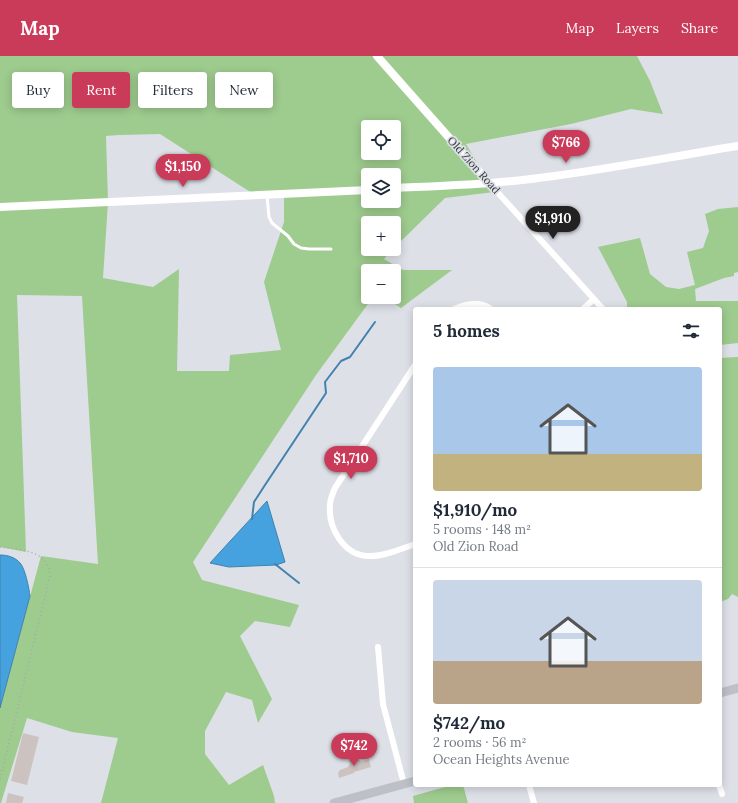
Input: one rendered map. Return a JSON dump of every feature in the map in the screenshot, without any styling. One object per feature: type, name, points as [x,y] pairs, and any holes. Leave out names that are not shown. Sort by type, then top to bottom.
[{"type":"main road","points":[[722,692],[738,688]]},
{"type":"main road","points":[[334,803],[353,801],[413,782]]},
{"type":"street","name":"Old Zion Road","points":[[377,56],[601,307]]},
{"type":"street","points":[[401,188],[490,184],[532,179],[606,169],[738,146]]},
{"type":"street","points":[[0,207],[361,190]]},
{"type":"street","points":[[585,307],[594,299]]},
{"type":"street","points":[[459,307],[476,304],[482,304],[487,307]]},
{"type":"street","points":[[413,368],[335,488],[332,496],[330,512],[336,534],[342,543],[355,554],[377,556],[413,545]]},
{"type":"street","points":[[378,647],[382,704],[404,784]]},
{"type":"street","points":[[529,787],[534,803]]},
{"type":"street","points":[[720,787],[722,794]]},
{"type":"lane","points":[[266,194],[272,223],[288,236],[294,244],[301,248],[331,249]]},
{"type":"path","points":[[0,547],[23,550],[40,556],[47,563],[50,571],[0,780]]},
{"type":"green space","points":[[0,56],[637,56],[650,81],[663,114],[631,109],[571,124],[466,144],[494,192],[445,198],[401,241],[401,216],[361,216],[361,256],[387,256],[384,259],[393,264],[361,264],[361,304],[368,304],[316,375],[193,562],[202,580],[299,605],[290,627],[255,621],[240,636],[272,699],[258,723],[252,700],[226,692],[205,731],[205,754],[229,785],[263,765],[275,803],[101,803],[118,738],[72,732],[27,718],[0,803],[0,708],[41,556],[98,564],[82,296],[17,295],[26,552],[0,547]],"holes":[[[160,134],[255,195],[284,192],[284,222],[264,282],[281,350],[230,355],[229,371],[177,371],[179,269],[153,287],[103,278],[108,202],[106,136]]]},
{"type":"green space","points":[[738,207],[738,272],[734,273],[734,276],[724,278],[695,289],[696,301],[738,301],[738,343],[722,345],[722,307],[627,307],[627,302],[598,247],[640,238],[650,274],[666,287],[679,289],[695,285],[687,252],[703,248],[709,231],[705,214],[718,209]]},
{"type":"green space","points":[[401,269],[452,270],[401,308],[395,304],[401,304]]},
{"type":"green space","points":[[738,357],[738,597],[732,594],[728,599],[722,601],[722,358]]},
{"type":"green space","points":[[445,787],[464,787],[468,803],[414,803],[413,796]]},
{"type":"water","points":[[267,501],[285,562],[276,565],[229,567],[210,563]]},
{"type":"water","points":[[0,555],[5,555],[16,559],[20,563],[28,583],[30,596],[0,708]]},
{"type":"building","points":[[23,733],[39,737],[27,785],[11,781]]},
{"type":"building","points":[[357,758],[361,762],[369,759],[371,767],[339,778],[338,773],[340,770],[350,765],[349,760]]},
{"type":"building","points":[[8,793],[24,797],[22,803],[6,803]]},
{"type":"waterway","points":[[252,519],[254,502],[326,393],[325,382],[341,361],[350,357],[375,322]]},
{"type":"waterway","points":[[275,564],[299,583]]}]
